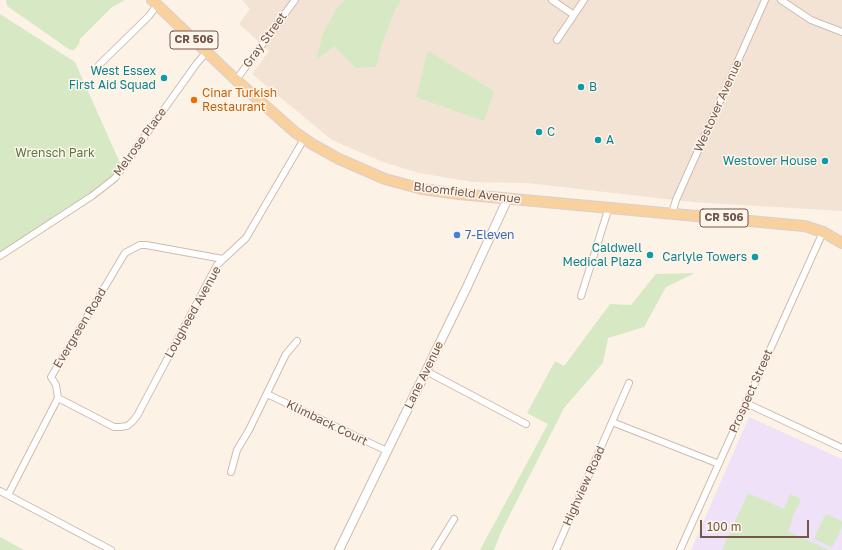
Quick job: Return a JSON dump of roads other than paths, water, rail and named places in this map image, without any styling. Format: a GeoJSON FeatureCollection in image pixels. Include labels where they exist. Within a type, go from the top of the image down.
{"type":"FeatureCollection","features":[{"type":"Feature","properties":{"kind":"main road","name":"Bloomfield Avenue"},"geometry":{"type":"LineString","coordinates":[[155,2],[206,53],[266,108],[304,139],[345,163],[391,181],[440,192],[805,226],[823,232],[842,243]]}},
{"type":"Feature","properties":{"kind":"street","name":"Gray Street"},"geometry":{"type":"LineString","coordinates":[[236,80],[295,0]]}},
{"type":"Feature","properties":{"kind":"street"},"geometry":{"type":"LineString","coordinates":[[552,0],[574,15]]}},
{"type":"Feature","properties":{"kind":"street"},"geometry":{"type":"LineString","coordinates":[[557,40],[584,0]]}},
{"type":"Feature","properties":{"kind":"street","name":"Westover Avenue"},"geometry":{"type":"LineString","coordinates":[[672,213],[676,200],[765,0]]}},
{"type":"Feature","properties":{"kind":"street"},"geometry":{"type":"LineString","coordinates":[[781,0],[811,20],[842,32]]}},
{"type":"Feature","properties":{"kind":"street"},"geometry":{"type":"LineString","coordinates":[[99,65],[149,16],[155,2]]}},
{"type":"Feature","properties":{"kind":"street","name":"Melrose Place"},"geometry":{"type":"LineString","coordinates":[[0,256],[92,196],[115,178],[197,63],[206,53]]}},
{"type":"Feature","properties":{"kind":"street","name":"Lougheed Avenue"},"geometry":{"type":"LineString","coordinates":[[58,398],[114,427],[127,426],[132,422],[137,416],[217,265],[246,238],[304,139]]}},
{"type":"Feature","properties":{"kind":"street","name":"Lane Avenue"},"geometry":{"type":"LineString","coordinates":[[339,550],[508,198]]}},
{"type":"Feature","properties":{"kind":"street"},"geometry":{"type":"LineString","coordinates":[[581,296],[609,207]]}},
{"type":"Feature","properties":{"kind":"street","name":"Prospect Street"},"geometry":{"type":"LineString","coordinates":[[680,550],[823,232]]}},
{"type":"Feature","properties":{"kind":"street","name":"Evergreen Road"},"geometry":{"type":"LineString","coordinates":[[58,398],[56,385],[51,377],[125,253],[140,245],[146,245],[223,260]]}},
{"type":"Feature","properties":{"kind":"street"},"geometry":{"type":"LineString","coordinates":[[231,472],[237,450],[267,394],[286,354],[297,341]]}},
{"type":"Feature","properties":{"kind":"street"},"geometry":{"type":"LineString","coordinates":[[426,371],[526,424]]}},
{"type":"Feature","properties":{"kind":"street","name":"Highview Road"},"geometry":{"type":"LineString","coordinates":[[556,550],[629,383]]}},
{"type":"Feature","properties":{"kind":"street","name":"Klimback Court"},"geometry":{"type":"LineString","coordinates":[[267,394],[387,451]]}},
{"type":"Feature","properties":{"kind":"street"},"geometry":{"type":"LineString","coordinates":[[8,495],[58,398]]}},
{"type":"Feature","properties":{"kind":"street"},"geometry":{"type":"LineString","coordinates":[[746,403],[842,448]]}},
{"type":"Feature","properties":{"kind":"street"},"geometry":{"type":"LineString","coordinates":[[612,422],[718,464]]}},
{"type":"Feature","properties":{"kind":"street"},"geometry":{"type":"LineString","coordinates":[[0,491],[111,550]]}},
{"type":"Feature","properties":{"kind":"street"},"geometry":{"type":"LineString","coordinates":[[435,550],[454,519]]}},
{"type":"Feature","properties":{"kind":"place","name":"West Essex First Aid Squad"},"geometry":{"type":"Point","coordinates":[164,78]}},
{"type":"Feature","properties":{"kind":"place","name":"B"},"geometry":{"type":"Point","coordinates":[581,87]}},
{"type":"Feature","properties":{"kind":"place","name":"Cinar Turkish Restaurant"},"geometry":{"type":"Point","coordinates":[194,100]}},
{"type":"Feature","properties":{"kind":"place","name":"C"},"geometry":{"type":"Point","coordinates":[539,132]}},
{"type":"Feature","properties":{"kind":"place","name":"A"},"geometry":{"type":"Point","coordinates":[598,140]}},
{"type":"Feature","properties":{"kind":"place","name":"Westover House"},"geometry":{"type":"Point","coordinates":[825,161]}},
{"type":"Feature","properties":{"kind":"place","name":"7-Eleven"},"geometry":{"type":"Point","coordinates":[457,235]}},
{"type":"Feature","properties":{"kind":"place","name":"Caldwell Medical Plaza"},"geometry":{"type":"Point","coordinates":[650,255]}},
{"type":"Feature","properties":{"kind":"place","name":"Carlyle Towers"},"geometry":{"type":"Point","coordinates":[755,257]}},
{"type":"Feature","properties":{"kind":"park label","name":"Wrensch Park"},"geometry":{"type":"Point","coordinates":[55,153]}}]}
